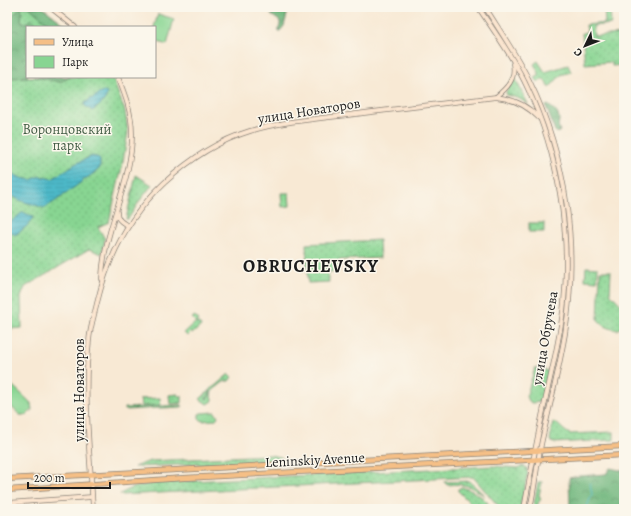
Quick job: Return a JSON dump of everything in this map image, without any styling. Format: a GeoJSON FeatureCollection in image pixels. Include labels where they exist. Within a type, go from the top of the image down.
{"type":"FeatureCollection","features":[{"type":"Feature","properties":{"kind":"main road","name":"Leninskiy Avenue"},"geometry":{"type":"LineString","coordinates":[[7,479],[624,446]]}},
{"type":"Feature","properties":{"kind":"main road","name":"Leninskiy Avenue"},"geometry":{"type":"LineString","coordinates":[[7,490],[91,484],[624,455]]}},
{"type":"Feature","properties":{"kind":"street"},"geometry":{"type":"LineString","coordinates":[[50,7],[74,26]]}},
{"type":"Feature","properties":{"kind":"street","name":"улица Обручева"},"geometry":{"type":"LineString","coordinates":[[478,7],[512,60],[529,91],[540,118],[558,185],[562,206],[566,268],[564,301],[560,334],[537,451]]}},
{"type":"Feature","properties":{"kind":"street","name":"улица Обручева"},"geometry":{"type":"LineString","coordinates":[[485,7],[529,80],[553,143],[564,183],[571,268],[569,301],[565,334],[537,451]]}},
{"type":"Feature","properties":{"kind":"street"},"geometry":{"type":"LineString","coordinates":[[496,97],[506,89],[511,82],[514,73],[512,60]]}},
{"type":"Feature","properties":{"kind":"street","name":"улица Новаторов"},"geometry":{"type":"LineString","coordinates":[[102,284],[102,272],[110,233],[131,155],[132,132],[129,108],[118,78]]}},
{"type":"Feature","properties":{"kind":"street"},"geometry":{"type":"LineString","coordinates":[[506,89],[504,93],[507,98]]}},
{"type":"Feature","properties":{"kind":"street","name":"улица Новаторов"},"geometry":{"type":"LineString","coordinates":[[93,509],[87,393],[88,347],[102,284],[109,264],[128,226],[148,198],[186,163],[215,145],[232,137],[259,129],[295,122],[496,97],[514,100],[526,106],[540,118]]}},
{"type":"Feature","properties":{"kind":"street"},"geometry":{"type":"LineString","coordinates":[[558,185],[561,188],[564,183]]}},
{"type":"Feature","properties":{"kind":"street"},"geometry":{"type":"LineString","coordinates":[[117,207],[118,218],[128,226]]}},
{"type":"Feature","properties":{"kind":"street"},"geometry":{"type":"LineString","coordinates":[[530,509],[537,451]]}},
{"type":"Feature","properties":{"kind":"street"},"geometry":{"type":"LineString","coordinates":[[524,509],[536,459]]}},
{"type":"Feature","properties":{"kind":"street"},"geometry":{"type":"LineString","coordinates":[[7,503],[92,497]]}},
{"type":"Feature","properties":{"kind":"green space","name":"Воронцовский парк"},"geometry":{"type":"Polygon","coordinates":[[[7,7],[42,7],[66,26],[26,26],[26,78],[112,78],[125,111],[128,132],[122,167],[109,222],[98,227],[105,239],[102,254],[89,249],[25,287],[21,297],[22,328],[7,329],[7,7]]]}},
{"type":"Feature","properties":{"kind":"green space"},"geometry":{"type":"Polygon","coordinates":[[[21,7],[21,21],[26,23],[32,19],[39,26],[26,26],[26,77],[7,78],[7,15],[9,19],[21,7]]]}},
{"type":"Feature","properties":{"kind":"green space"},"geometry":{"type":"Polygon","coordinates":[[[29,7],[42,7],[67,26],[51,26],[29,7]]]}},
{"type":"Feature","properties":{"kind":"green space"},"geometry":{"type":"Polygon","coordinates":[[[273,7],[277,7],[277,11],[280,14],[284,8],[281,7],[289,7],[284,26],[280,31],[278,31],[280,21],[271,15],[273,7]]]}},
{"type":"Feature","properties":{"kind":"green space"},"geometry":{"type":"Polygon","coordinates":[[[604,7],[610,7],[611,24],[593,26],[594,36],[624,34],[624,65],[612,66],[612,62],[585,64],[582,33],[587,32],[586,25],[605,23],[604,7]]]}},
{"type":"Feature","properties":{"kind":"green space"},"geometry":{"type":"Polygon","coordinates":[[[158,14],[174,19],[167,45],[156,41],[156,26],[154,26],[158,14]]]}},
{"type":"Feature","properties":{"kind":"green space"},"geometry":{"type":"Polygon","coordinates":[[[538,61],[545,72],[568,65],[571,72],[561,75],[549,88],[544,79],[538,82],[535,78],[539,76],[534,64],[538,61]]]}},
{"type":"Feature","properties":{"kind":"green space"},"geometry":{"type":"Polygon","coordinates":[[[514,76],[528,104],[518,98],[507,95],[506,92],[514,76]]]}},
{"type":"Feature","properties":{"kind":"green space"},"geometry":{"type":"Polygon","coordinates":[[[40,78],[68,78],[60,82],[40,78]]]}},
{"type":"Feature","properties":{"kind":"green space"},"geometry":{"type":"Polygon","coordinates":[[[548,105],[556,112],[559,118],[558,126],[560,131],[558,133],[555,131],[546,106],[548,105]]]}},
{"type":"Feature","properties":{"kind":"green space"},"geometry":{"type":"Polygon","coordinates":[[[136,175],[152,185],[128,219],[126,219],[136,175]]]}},
{"type":"Feature","properties":{"kind":"green space"},"geometry":{"type":"Polygon","coordinates":[[[281,193],[289,193],[290,206],[282,207],[281,193]]]}},
{"type":"Feature","properties":{"kind":"green space"},"geometry":{"type":"Polygon","coordinates":[[[529,223],[544,223],[544,232],[529,232],[529,223]]]}},
{"type":"Feature","properties":{"kind":"green space"},"geometry":{"type":"Polygon","coordinates":[[[379,240],[380,258],[339,260],[339,271],[328,272],[329,282],[308,283],[306,244],[379,240]]]}},
{"type":"Feature","properties":{"kind":"green space"},"geometry":{"type":"Polygon","coordinates":[[[586,267],[598,268],[597,281],[585,280],[586,267]]]}},
{"type":"Feature","properties":{"kind":"green space"},"geometry":{"type":"Polygon","coordinates":[[[600,271],[611,271],[610,293],[624,308],[623,325],[618,330],[607,327],[598,320],[600,271]]]}},
{"type":"Feature","properties":{"kind":"green space"},"geometry":{"type":"Polygon","coordinates":[[[195,316],[199,320],[196,324],[199,323],[201,326],[192,334],[191,332],[187,336],[184,333],[196,322],[192,318],[195,316]]]}},
{"type":"Feature","properties":{"kind":"green space"},"geometry":{"type":"Polygon","coordinates":[[[535,368],[549,371],[541,402],[531,403],[526,397],[535,368]]]}},
{"type":"Feature","properties":{"kind":"green space"},"geometry":{"type":"Polygon","coordinates":[[[229,374],[232,377],[229,381],[225,381],[212,391],[211,398],[213,401],[207,404],[200,399],[229,374]]]}},
{"type":"Feature","properties":{"kind":"green space"},"geometry":{"type":"Polygon","coordinates":[[[13,386],[31,403],[32,410],[27,415],[20,415],[7,403],[7,387],[13,386]]]}},
{"type":"Feature","properties":{"kind":"green space"},"geometry":{"type":"Polygon","coordinates":[[[178,394],[178,396],[182,396],[182,403],[170,404],[169,395],[178,394]]]}},
{"type":"Feature","properties":{"kind":"green space"},"geometry":{"type":"Polygon","coordinates":[[[160,398],[161,405],[141,406],[140,399],[160,398]]]}},
{"type":"Feature","properties":{"kind":"green space"},"geometry":{"type":"Polygon","coordinates":[[[183,406],[125,410],[125,408],[183,406]]]}},
{"type":"Feature","properties":{"kind":"green space"},"geometry":{"type":"Polygon","coordinates":[[[215,412],[218,417],[215,420],[202,421],[199,418],[199,414],[201,413],[215,412]]]}},
{"type":"Feature","properties":{"kind":"green space"},"geometry":{"type":"Polygon","coordinates":[[[553,422],[558,424],[570,434],[614,432],[614,440],[553,443],[550,440],[553,422]]]}},
{"type":"Feature","properties":{"kind":"green space"},"geometry":{"type":"Polygon","coordinates":[[[269,455],[281,457],[283,460],[201,466],[199,464],[134,467],[150,461],[269,455]]]}},
{"type":"Feature","properties":{"kind":"green space"},"geometry":{"type":"Polygon","coordinates":[[[493,466],[518,468],[523,466],[527,468],[528,472],[520,509],[501,509],[473,477],[120,494],[132,488],[152,483],[493,466]]]}},
{"type":"Feature","properties":{"kind":"green space"},"geometry":{"type":"Polygon","coordinates":[[[610,468],[624,471],[624,509],[570,509],[569,478],[606,474],[610,468]]]}},
{"type":"Feature","properties":{"kind":"green space"},"geometry":{"type":"Polygon","coordinates":[[[469,481],[485,496],[468,486],[459,484],[447,485],[444,482],[469,481]]]}},
{"type":"Feature","properties":{"kind":"green space"},"geometry":{"type":"Polygon","coordinates":[[[538,482],[542,482],[539,495],[541,499],[538,503],[537,509],[533,509],[538,482]]]}},
{"type":"Feature","properties":{"kind":"green space"},"geometry":{"type":"Polygon","coordinates":[[[462,487],[476,493],[485,500],[488,503],[487,509],[476,509],[458,491],[458,489],[462,487]]]}},
{"type":"Feature","properties":{"kind":"water"},"geometry":{"type":"Polygon","coordinates":[[[104,91],[107,93],[106,98],[92,111],[84,105],[86,102],[104,91]]]}},
{"type":"Feature","properties":{"kind":"water"},"geometry":{"type":"Polygon","coordinates":[[[92,156],[97,157],[100,160],[100,168],[44,208],[19,200],[7,191],[7,173],[12,173],[21,178],[31,180],[40,176],[52,179],[75,164],[92,156]]]}},
{"type":"Feature","properties":{"kind":"water"},"geometry":{"type":"Polygon","coordinates":[[[23,212],[33,217],[32,220],[15,235],[8,229],[8,224],[23,212]]]}},
{"type":"Feature","properties":{"kind":"waterway"},"geometry":{"type":"LineString","coordinates":[[586,509],[592,494],[590,483]]}},
{"type":"Feature","properties":{"kind":"district","name":"OBRUCHEVSKY"},"geometry":{"type":"Point","coordinates":[311,266]}}]}
